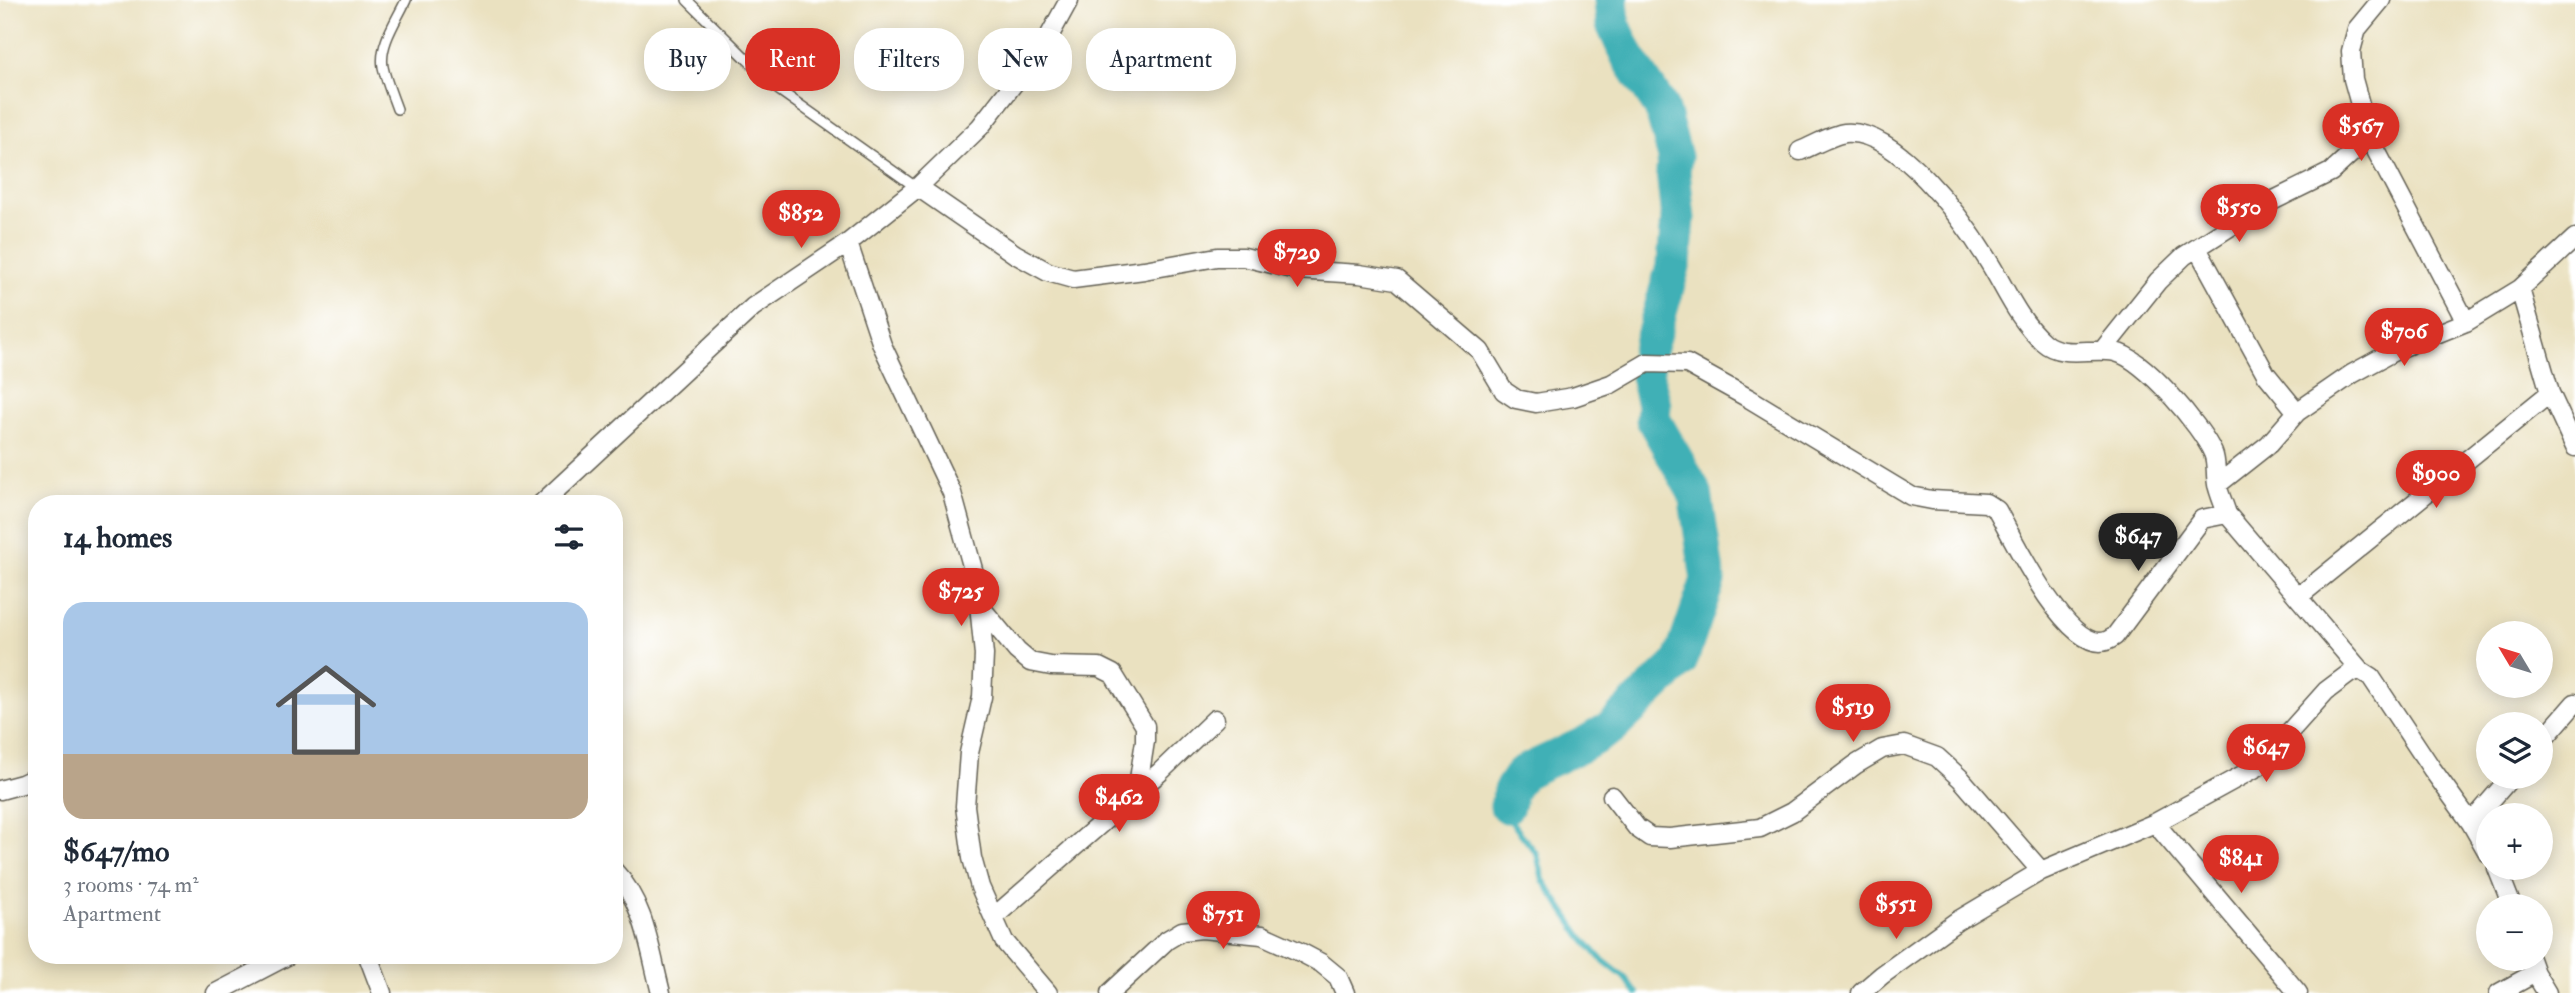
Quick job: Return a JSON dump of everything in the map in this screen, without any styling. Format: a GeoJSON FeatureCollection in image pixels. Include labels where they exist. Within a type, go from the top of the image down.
{"type":"FeatureCollection","features":[{"type":"Feature","properties":{"kind":"street"},"geometry":{"type":"LineString","coordinates":[[551,495],[753,307],[848,243],[918,187],[980,127],[1046,42],[1069,0]]}},
{"type":"Feature","properties":{"kind":"street"},"geometry":{"type":"LineString","coordinates":[[2381,0],[2357,29],[2351,51],[2353,79],[2369,137],[2466,321]]}},
{"type":"Feature","properties":{"kind":"street"},"geometry":{"type":"LineString","coordinates":[[1800,151],[1845,133],[1872,138],[1906,159],[1934,187],[1986,257],[2018,314],[2044,343],[2058,351],[2124,354],[2149,373],[2177,401],[2214,454],[2217,485],[2227,514],[2360,670],[2371,677],[2476,832]]}},
{"type":"Feature","properties":{"kind":"street"},"geometry":{"type":"LineString","coordinates":[[2102,351],[2158,281],[2184,256],[2266,204],[2331,172],[2369,137]]}},
{"type":"Feature","properties":{"kind":"street"},"geometry":{"type":"LineString","coordinates":[[918,187],[1015,254],[1048,272],[1073,279],[1217,257],[1244,257],[1297,270],[1359,274],[1396,280],[1480,351],[1504,391],[1516,399],[1536,403],[1573,397],[1611,384],[1647,363],[1687,364],[1910,496],[1992,506],[1997,510],[2043,592],[2067,622],[2091,640],[2100,642],[2115,636],[2202,519],[2227,514]]}},
{"type":"Feature","properties":{"kind":"street"},"geometry":{"type":"LineString","coordinates":[[2217,485],[2269,444],[2297,412],[2352,374],[2396,350],[2466,321],[2520,289],[2575,238]]}},
{"type":"Feature","properties":{"kind":"street"},"geometry":{"type":"LineString","coordinates":[[848,243],[882,345],[952,493],[977,584],[984,655],[982,697],[969,753],[965,806],[972,858],[980,887],[1004,941],[1048,993]]}},
{"type":"Feature","properties":{"kind":"street"},"geometry":{"type":"LineString","coordinates":[[2197,248],[2266,374],[2297,412]]}},
{"type":"Feature","properties":{"kind":"street"},"geometry":{"type":"LineString","coordinates":[[2520,289],[2550,393],[2575,447]]}},
{"type":"Feature","properties":{"kind":"street"},"geometry":{"type":"LineString","coordinates":[[2298,597],[2550,393]]}},
{"type":"Feature","properties":{"kind":"street"},"geometry":{"type":"LineString","coordinates":[[978,604],[1017,651],[1030,662],[1051,666],[1099,667],[1113,674],[1144,726],[1145,741],[1137,792]]}},
{"type":"Feature","properties":{"kind":"street"},"geometry":{"type":"LineString","coordinates":[[1861,993],[1957,921],[2041,871],[2155,822],[2259,766],[2326,691],[2350,673],[2360,670]]}},
{"type":"Feature","properties":{"kind":"street"},"geometry":{"type":"LineString","coordinates":[[2553,729],[2575,704]]}},
{"type":"Feature","properties":{"kind":"street"},"geometry":{"type":"LineString","coordinates":[[993,917],[1137,792],[1215,719]]}},
{"type":"Feature","properties":{"kind":"street"},"geometry":{"type":"LineString","coordinates":[[1612,796],[1637,828],[1650,837],[1670,838],[1760,828],[1791,812],[1855,765],[1882,749],[1904,745],[1937,757],[2041,871]]}},
{"type":"Feature","properties":{"kind":"street"},"geometry":{"type":"LineString","coordinates":[[0,790],[28,781]]}},
{"type":"Feature","properties":{"kind":"street"},"geometry":{"type":"LineString","coordinates":[[2471,823],[2501,789]]}},
{"type":"Feature","properties":{"kind":"street"},"geometry":{"type":"LineString","coordinates":[[2155,822],[2298,993]]}},
{"type":"Feature","properties":{"kind":"street"},"geometry":{"type":"LineString","coordinates":[[623,880],[637,901],[661,993]]}},
{"type":"Feature","properties":{"kind":"street"},"geometry":{"type":"LineString","coordinates":[[1110,993],[1167,940],[1182,931],[1202,929],[1262,935],[1321,963],[1338,977],[1345,993]]}},
{"type":"Feature","properties":{"kind":"street"},"geometry":{"type":"LineString","coordinates":[[216,993],[272,964]]}},
{"type":"Feature","properties":{"kind":"street"},"geometry":{"type":"LineString","coordinates":[[371,964],[382,993]]}},
{"type":"Feature","properties":{"kind":"street"},"geometry":{"type":"LineString","coordinates":[[2499,993],[2526,971]]}},
{"type":"Feature","properties":{"kind":"street"},"geometry":{"type":"LineString","coordinates":[[2535,971],[2547,993]]}},
{"type":"Feature","properties":{"kind":"lane"},"geometry":{"type":"LineString","coordinates":[[397,109],[383,66],[383,54],[406,0]]}},
{"type":"Feature","properties":{"kind":"lane"},"geometry":{"type":"LineString","coordinates":[[687,0],[776,88],[918,187]]}},
{"type":"Feature","properties":{"kind":"waterway"},"geometry":{"type":"LineString","coordinates":[[1507,806],[1510,791],[1522,773],[1586,743],[1611,728],[1680,662],[1708,580],[1695,493],[1653,419],[1654,405],[1647,376],[1648,354],[1674,263],[1678,219],[1673,171],[1675,157],[1661,107],[1628,57],[1613,24],[1611,0]]}},
{"type":"Feature","properties":{"kind":"waterway"},"geometry":{"type":"LineString","coordinates":[[1507,806],[1510,820],[1537,854],[1543,880],[1581,936],[1637,993]]}}]}
